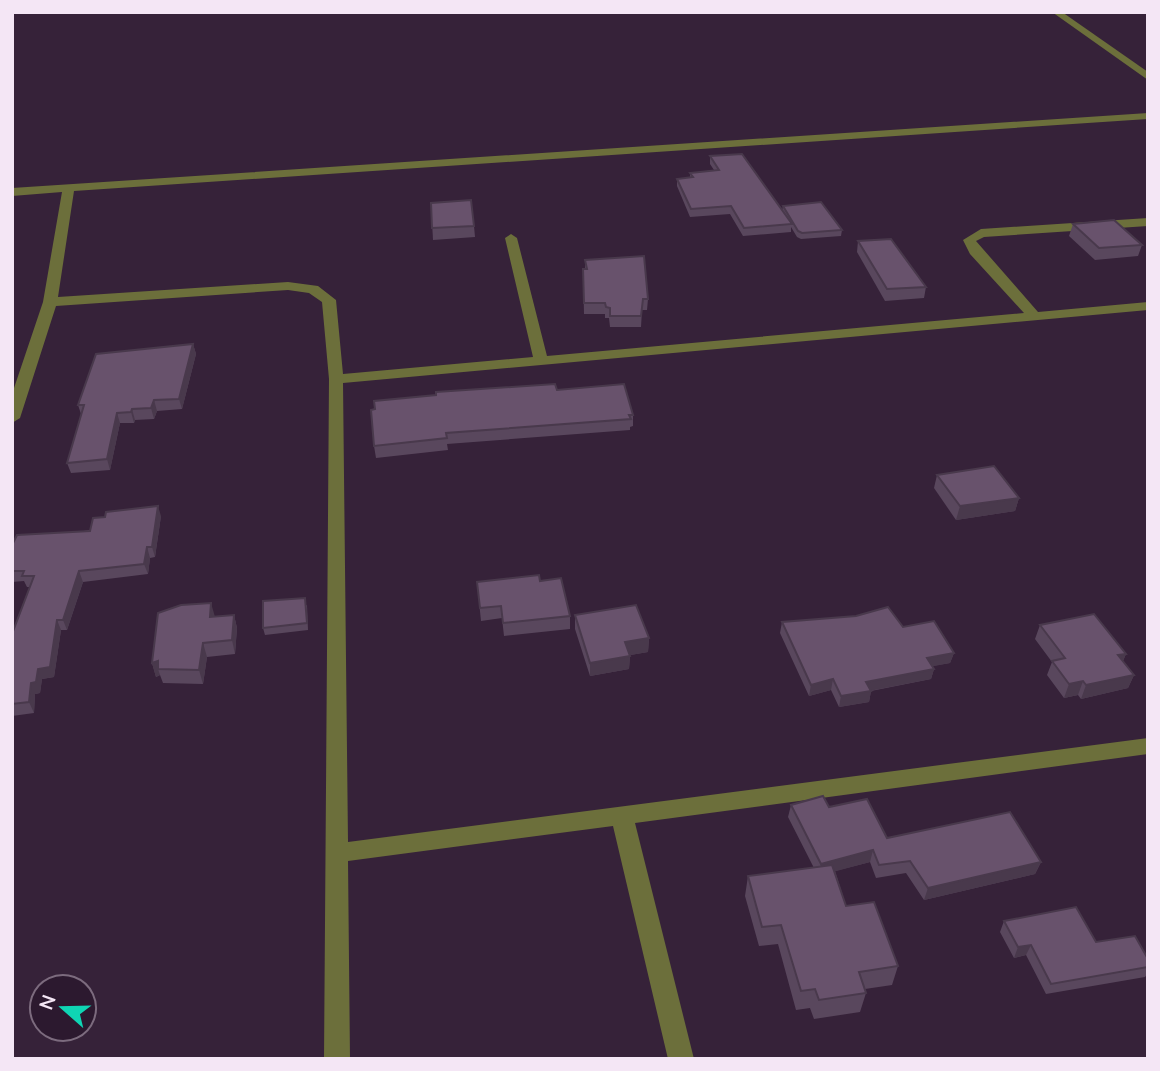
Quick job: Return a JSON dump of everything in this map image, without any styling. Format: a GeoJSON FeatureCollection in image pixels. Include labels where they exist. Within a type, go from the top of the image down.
{"type":"FeatureCollection","features":[{"type":"Feature","properties":{"kind":"street"},"geometry":{"type":"LineString","coordinates":[[1056,12],[1148,77]]}},
{"type":"Feature","properties":{"kind":"street"},"geometry":{"type":"LineString","coordinates":[[12,192],[1148,116]]}},
{"type":"Feature","properties":{"kind":"street"},"geometry":{"type":"LineString","coordinates":[[12,418],[15,400],[50,302],[69,188]]}},
{"type":"Feature","properties":{"kind":"street"},"geometry":{"type":"LineString","coordinates":[[1034,316],[975,251],[969,240],[981,233],[1148,222]]}},
{"type":"Feature","properties":{"kind":"street"},"geometry":{"type":"LineString","coordinates":[[511,237],[541,361]]}},
{"type":"Feature","properties":{"kind":"street"},"geometry":{"type":"LineString","coordinates":[[50,302],[288,286],[313,289],[329,300],[335,379],[337,1059]]}},
{"type":"Feature","properties":{"kind":"street"},"geometry":{"type":"LineString","coordinates":[[335,379],[1148,306]]}},
{"type":"Feature","properties":{"kind":"street"},"geometry":{"type":"LineString","coordinates":[[336,853],[1148,746]]}},
{"type":"Feature","properties":{"kind":"street"},"geometry":{"type":"LineString","coordinates":[[622,816],[681,1059]]}},
{"type":"Feature","properties":{"kind":"building"},"geometry":{"type":"Polygon","coordinates":[[[742,154],[792,224],[744,228],[731,206],[691,209],[677,179],[693,177],[690,173],[719,170],[710,156],[742,154]]]}},
{"type":"Feature","properties":{"kind":"building"},"geometry":{"type":"Polygon","coordinates":[[[471,200],[474,226],[432,228],[431,203],[471,200]]]}},
{"type":"Feature","properties":{"kind":"building"},"geometry":{"type":"Polygon","coordinates":[[[821,202],[842,230],[802,233],[798,231],[783,206],[821,202]]]}},
{"type":"Feature","properties":{"kind":"building"},"geometry":{"type":"Polygon","coordinates":[[[1114,220],[1142,245],[1099,248],[1073,224],[1114,220]]]}},
{"type":"Feature","properties":{"kind":"building"},"geometry":{"type":"Polygon","coordinates":[[[891,239],[926,287],[887,289],[858,241],[891,239]]]}},
{"type":"Feature","properties":{"kind":"building"},"geometry":{"type":"Polygon","coordinates":[[[644,256],[648,299],[643,299],[641,316],[610,316],[610,308],[606,307],[605,303],[584,303],[583,269],[587,269],[585,260],[644,256]]]}},
{"type":"Feature","properties":{"kind":"building"},"geometry":{"type":"Polygon","coordinates":[[[193,344],[179,399],[154,400],[151,408],[117,413],[107,459],[67,463],[84,405],[78,405],[96,354],[193,344]]]}},
{"type":"Feature","properties":{"kind":"building"},"geometry":{"type":"Polygon","coordinates":[[[555,384],[557,390],[624,384],[633,415],[629,415],[631,419],[446,433],[447,438],[374,446],[371,410],[375,409],[374,401],[436,395],[436,392],[555,384]]]}},
{"type":"Feature","properties":{"kind":"building"},"geometry":{"type":"Polygon","coordinates":[[[994,466],[1019,498],[960,506],[937,475],[994,466]]]}},
{"type":"Feature","properties":{"kind":"building"},"geometry":{"type":"Polygon","coordinates":[[[158,506],[152,547],[147,547],[144,564],[79,571],[63,620],[57,620],[50,667],[38,669],[36,682],[31,683],[29,702],[12,704],[12,634],[34,576],[22,576],[24,571],[12,571],[12,545],[17,535],[90,531],[93,518],[105,517],[106,512],[158,506]]]}},
{"type":"Feature","properties":{"kind":"building"},"geometry":{"type":"Polygon","coordinates":[[[539,575],[540,581],[561,578],[570,616],[503,623],[501,606],[480,608],[477,582],[539,575]]]}},
{"type":"Feature","properties":{"kind":"building"},"geometry":{"type":"Polygon","coordinates":[[[305,598],[307,623],[263,628],[263,601],[305,598]]]}},
{"type":"Feature","properties":{"kind":"building"},"geometry":{"type":"Polygon","coordinates":[[[211,603],[210,617],[234,615],[232,640],[203,643],[199,670],[158,669],[158,661],[152,663],[158,613],[181,605],[211,603]]]}},
{"type":"Feature","properties":{"kind":"building"},"geometry":{"type":"Polygon","coordinates":[[[636,605],[649,638],[625,642],[630,656],[590,663],[575,615],[636,605]]]}},
{"type":"Feature","properties":{"kind":"building"},"geometry":{"type":"Polygon","coordinates":[[[888,607],[903,627],[934,621],[954,653],[927,658],[934,669],[866,682],[871,691],[841,696],[833,679],[811,685],[782,622],[856,616],[888,607]]]}},
{"type":"Feature","properties":{"kind":"building"},"geometry":{"type":"Polygon","coordinates":[[[1094,614],[1126,654],[1118,655],[1134,675],[1086,685],[1083,681],[1069,684],[1052,661],[1065,658],[1040,625],[1094,614]]]}},
{"type":"Feature","properties":{"kind":"building"},"geometry":{"type":"Polygon","coordinates":[[[823,796],[829,807],[867,799],[887,838],[1010,812],[1041,862],[928,888],[910,861],[879,865],[873,850],[821,864],[791,805],[823,796]]]}},
{"type":"Feature","properties":{"kind":"building"},"geometry":{"type":"Polygon","coordinates":[[[832,865],[846,906],[874,902],[898,966],[859,972],[866,993],[819,1000],[815,989],[801,991],[781,925],[762,927],[748,876],[832,865]]]}},
{"type":"Feature","properties":{"kind":"building"},"geometry":{"type":"Polygon","coordinates":[[[1076,907],[1096,942],[1135,936],[1148,959],[1148,967],[1051,984],[1031,945],[1018,947],[1004,921],[1076,907]]]}}]}
